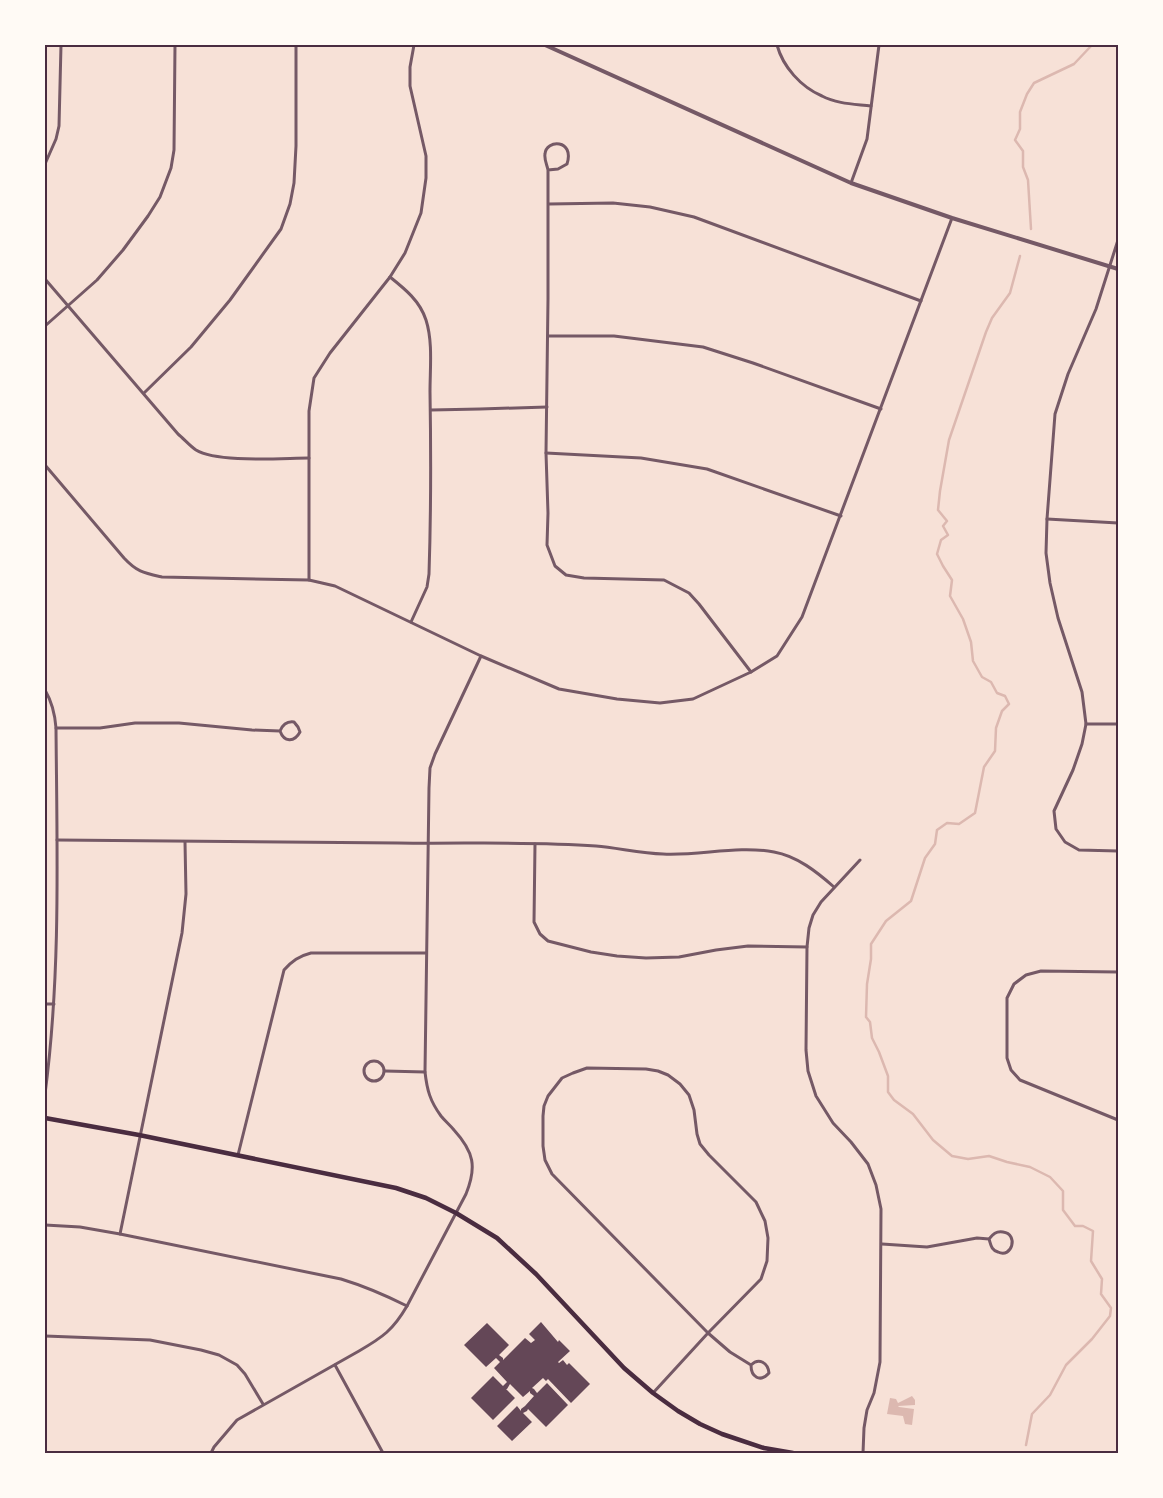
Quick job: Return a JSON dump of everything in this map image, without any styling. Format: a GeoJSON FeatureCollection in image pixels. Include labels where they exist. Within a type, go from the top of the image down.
{"type":"FeatureCollection","features":[{"type":"Feature","properties":{"kind":"main road"},"geometry":{"type":"LineString","coordinates":[[45,1118],[139,1135],[396,1188],[426,1198],[498,1238],[536,1274],[624,1368],[678,1411],[722,1434],[764,1448],[793,1453]]}},
{"type":"Feature","properties":{"kind":"street"},"geometry":{"type":"LineString","coordinates":[[45,164],[56,139],[59,126],[61,45]]}},
{"type":"Feature","properties":{"kind":"street"},"geometry":{"type":"LineString","coordinates":[[45,326],[98,280],[148,216],[167,182],[174,150],[175,45]]}},
{"type":"Feature","properties":{"kind":"street"},"geometry":{"type":"LineString","coordinates":[[144,393],[191,347],[236,292],[281,229],[290,204],[294,183],[296,45]]}},
{"type":"Feature","properties":{"kind":"street"},"geometry":{"type":"LineString","coordinates":[[309,580],[309,410],[314,378],[330,353],[390,277],[405,253],[421,213],[426,178],[426,156],[410,86],[410,67],[414,45]]}},
{"type":"Feature","properties":{"kind":"street"},"geometry":{"type":"LineString","coordinates":[[545,45],[851,184],[952,218],[1118,269]]}},
{"type":"Feature","properties":{"kind":"street"},"geometry":{"type":"LineString","coordinates":[[778,45],[780,54],[797,78],[822,96],[839,102],[871,106]]}},
{"type":"Feature","properties":{"kind":"street"},"geometry":{"type":"LineString","coordinates":[[851,184],[867,138],[879,45]]}},
{"type":"Feature","properties":{"kind":"street"},"geometry":{"type":"LineString","coordinates":[[548,170],[558,169],[567,164],[569,151],[564,146],[553,144],[547,147],[544,153],[548,170],[549,204],[546,406],[547,545],[555,566],[566,575],[584,578],[664,580],[689,593],[751,672]]}},
{"type":"Feature","properties":{"kind":"street"},"geometry":{"type":"LineString","coordinates":[[549,204],[613,203],[650,207],[694,217],[921,301]]}},
{"type":"Feature","properties":{"kind":"street"},"geometry":{"type":"LineString","coordinates":[[45,465],[124,558],[140,571],[162,577],[309,580],[335,586],[481,656],[559,689],[617,700],[660,702],[693,699],[751,672],[777,656],[802,617],[952,218]]}},
{"type":"Feature","properties":{"kind":"street"},"geometry":{"type":"LineString","coordinates":[[1118,240],[1096,310],[1068,374],[1055,414],[1046,553],[1050,583],[1058,618],[1082,692],[1086,724],[1082,744],[1073,770],[1054,811],[1056,829],[1065,842],[1078,850],[1118,851]]}},
{"type":"Feature","properties":{"kind":"street"},"geometry":{"type":"LineString","coordinates":[[390,277],[410,294],[419,305],[426,318],[429,333],[431,410],[429,574],[427,588],[412,622]]}},
{"type":"Feature","properties":{"kind":"street"},"geometry":{"type":"LineString","coordinates":[[45,279],[178,434],[197,450],[227,458],[309,458]]}},
{"type":"Feature","properties":{"kind":"street"},"geometry":{"type":"LineString","coordinates":[[548,336],[614,336],[703,347],[881,409]]}},
{"type":"Feature","properties":{"kind":"street"},"geometry":{"type":"LineString","coordinates":[[431,410],[480,410],[546,406]]}},
{"type":"Feature","properties":{"kind":"street"},"geometry":{"type":"LineString","coordinates":[[546,453],[641,458],[707,469],[841,516]]}},
{"type":"Feature","properties":{"kind":"street"},"geometry":{"type":"LineString","coordinates":[[1047,519],[1118,523]]}},
{"type":"Feature","properties":{"kind":"street"},"geometry":{"type":"LineString","coordinates":[[211,1453],[214,1446],[237,1420],[384,1336],[398,1322],[471,1182],[472,1163],[470,1151],[442,1117],[431,1099],[427,1088],[425,1072],[428,802],[430,768],[435,754],[481,656]]}},
{"type":"Feature","properties":{"kind":"street"},"geometry":{"type":"LineString","coordinates":[[45,690],[55,715],[57,840],[54,1004],[45,1094]]}},
{"type":"Feature","properties":{"kind":"street"},"geometry":{"type":"LineString","coordinates":[[294,722],[300,732],[292,740],[286,740],[280,731],[285,724],[294,722]]}},
{"type":"Feature","properties":{"kind":"street"},"geometry":{"type":"LineString","coordinates":[[56,728],[100,728],[135,723],[179,723],[280,731]]}},
{"type":"Feature","properties":{"kind":"street"},"geometry":{"type":"LineString","coordinates":[[1086,724],[1118,724]]}},
{"type":"Feature","properties":{"kind":"street"},"geometry":{"type":"LineString","coordinates":[[57,840],[535,844],[596,846],[662,854],[694,855],[751,849],[776,852],[800,861],[834,887]]}},
{"type":"Feature","properties":{"kind":"street"},"geometry":{"type":"LineString","coordinates":[[120,1234],[182,933],[186,894],[185,842]]}},
{"type":"Feature","properties":{"kind":"street"},"geometry":{"type":"LineString","coordinates":[[535,844],[534,922],[540,934],[548,941],[591,952],[646,958],[680,956],[748,946],[807,947]]}},
{"type":"Feature","properties":{"kind":"street"},"geometry":{"type":"LineString","coordinates":[[860,860],[821,902],[813,915],[809,928],[807,947],[806,1050],[808,1071],[816,1096],[833,1123],[868,1164],[876,1185],[881,1209],[880,1362],[874,1392],[867,1410],[863,1453]]}},
{"type":"Feature","properties":{"kind":"street"},"geometry":{"type":"LineString","coordinates":[[238,1155],[280,982],[284,970],[291,962],[300,956],[311,953],[426,954]]}},
{"type":"Feature","properties":{"kind":"street"},"geometry":{"type":"LineString","coordinates":[[1118,972],[1041,971],[1026,975],[1014,984],[1007,998],[1007,1058],[1011,1070],[1020,1080],[1118,1120]]}},
{"type":"Feature","properties":{"kind":"street"},"geometry":{"type":"LineString","coordinates":[[45,1004],[54,1004]]}},
{"type":"Feature","properties":{"kind":"street"},"geometry":{"type":"LineString","coordinates":[[377,1061],[383,1064],[385,1072],[381,1078],[373,1080],[366,1078],[364,1068],[367,1062],[377,1061]]}},
{"type":"Feature","properties":{"kind":"street"},"geometry":{"type":"LineString","coordinates":[[653,1393],[708,1333],[761,1279],[767,1262],[768,1238],[765,1221],[756,1202],[700,1144],[694,1110],[688,1095],[680,1084],[668,1075],[658,1071],[587,1068],[562,1078],[548,1096],[543,1116],[544,1153],[545,1160],[552,1174],[708,1333],[730,1352],[751,1365]]}},
{"type":"Feature","properties":{"kind":"street"},"geometry":{"type":"LineString","coordinates":[[385,1072],[425,1072]]}},
{"type":"Feature","properties":{"kind":"street"},"geometry":{"type":"LineString","coordinates":[[45,1225],[80,1227],[120,1234],[341,1279],[385,1294],[407,1306]]}},
{"type":"Feature","properties":{"kind":"street"},"geometry":{"type":"LineString","coordinates":[[1007,1232],[1012,1237],[1012,1244],[1009,1251],[1003,1254],[991,1247],[990,1239],[993,1234],[1007,1232]]}},
{"type":"Feature","properties":{"kind":"street"},"geometry":{"type":"LineString","coordinates":[[882,1244],[927,1246],[977,1238],[990,1239]]}},
{"type":"Feature","properties":{"kind":"street"},"geometry":{"type":"LineString","coordinates":[[45,1336],[150,1340],[219,1355],[237,1365],[245,1374],[263,1404]]}},
{"type":"Feature","properties":{"kind":"street"},"geometry":{"type":"LineString","coordinates":[[760,1361],[768,1368],[769,1373],[762,1378],[757,1378],[752,1375],[751,1365],[754,1362],[760,1361]]}},
{"type":"Feature","properties":{"kind":"street"},"geometry":{"type":"LineString","coordinates":[[335,1365],[382,1453]]}},
{"type":"Feature","properties":{"kind":"shaded area"},"geometry":{"type":"Polygon","coordinates":[[[912,1396],[915,1400],[915,1405],[898,1406],[914,1409],[912,1425],[905,1424],[903,1416],[887,1414],[890,1398],[896,1399],[898,1403],[912,1396]]]}},
{"type":"Feature","properties":{"kind":"building"},"geometry":{"type":"Polygon","coordinates":[[[541,1322],[558,1342],[559,1340],[570,1351],[558,1362],[563,1360],[567,1365],[569,1363],[590,1384],[571,1403],[548,1379],[546,1381],[543,1378],[532,1388],[537,1393],[547,1383],[568,1405],[546,1427],[528,1409],[523,1413],[532,1422],[512,1441],[497,1426],[517,1406],[521,1411],[534,1396],[530,1391],[523,1397],[510,1384],[506,1389],[515,1398],[493,1420],[471,1398],[493,1376],[503,1386],[507,1382],[494,1368],[500,1362],[496,1358],[486,1367],[464,1345],[487,1323],[509,1345],[499,1355],[503,1360],[525,1338],[531,1343],[535,1340],[529,1334],[541,1322]]]}},
{"type":"Feature","properties":{"kind":"waterway"},"geometry":{"type":"LineString","coordinates":[[1031,229],[1028,180],[1023,167],[1023,151],[1015,140],[1020,129],[1020,112],[1027,94],[1034,83],[1074,64],[1092,45]]}},
{"type":"Feature","properties":{"kind":"waterway"},"geometry":{"type":"LineString","coordinates":[[1020,256],[1010,293],[992,318],[986,332],[949,440],[938,510],[947,521],[943,526],[948,535],[941,540],[937,554],[952,580],[950,596],[963,619],[971,642],[973,661],[982,677],[991,682],[997,693],[1005,696],[1009,704],[1002,711],[996,728],[995,751],[984,767],[975,813],[959,824],[947,823],[937,830],[935,844],[925,858],[911,901],[886,921],[871,944],[866,1017],[870,1022],[872,1038],[888,1076],[888,1092],[894,1100],[913,1114],[933,1140],[952,1156],[968,1159],[989,1156],[1030,1167],[1050,1177],[1063,1191],[1063,1210],[1075,1226],[1083,1226],[1093,1231],[1091,1261],[1102,1279],[1101,1294],[1111,1308],[1110,1316],[1092,1339],[1066,1365],[1050,1395],[1032,1414],[1026,1445]]}}]}
